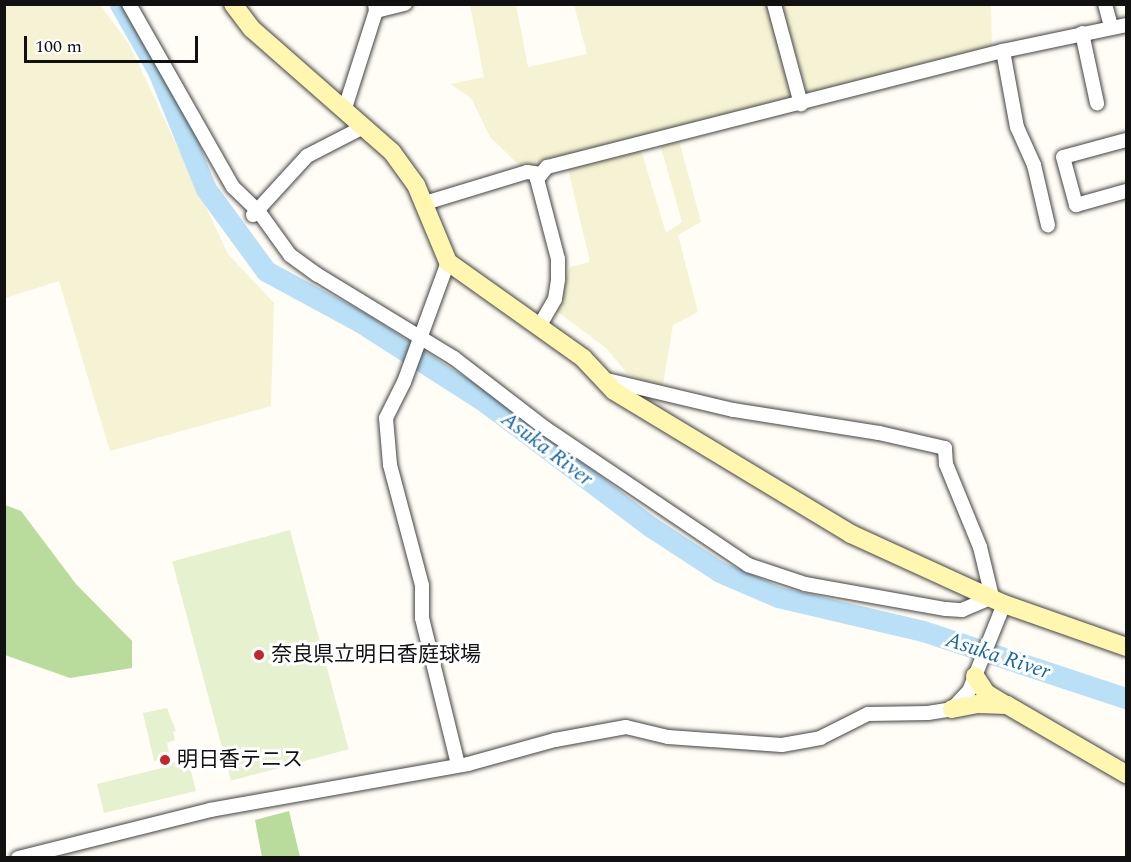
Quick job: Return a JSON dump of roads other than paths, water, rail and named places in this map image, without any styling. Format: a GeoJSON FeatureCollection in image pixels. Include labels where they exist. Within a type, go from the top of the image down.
{"type":"FeatureCollection","features":[{"type":"Feature","properties":{"kind":"main road"},"geometry":{"type":"LineString","coordinates":[[234,4],[252,29],[345,108],[392,152],[425,203],[448,262],[540,325],[583,358],[603,379],[660,421],[851,534],[999,605],[1126,647]]}},
{"type":"Feature","properties":{"kind":"main road"},"geometry":{"type":"LineString","coordinates":[[977,670],[986,693],[1126,774]]}},
{"type":"Feature","properties":{"kind":"main road"},"geometry":{"type":"LineString","coordinates":[[952,709],[977,704],[1007,705]]}},
{"type":"Feature","properties":{"kind":"street"},"geometry":{"type":"LineString","coordinates":[[129,4],[233,187],[290,255],[418,341],[454,358],[545,428],[748,565],[805,584],[946,609],[962,610],[999,605]]}},
{"type":"Feature","properties":{"kind":"street"},"geometry":{"type":"LineString","coordinates":[[345,108],[376,8],[405,4]]}},
{"type":"Feature","properties":{"kind":"street"},"geometry":{"type":"LineString","coordinates":[[774,4],[801,104]]}},
{"type":"Feature","properties":{"kind":"street"},"geometry":{"type":"LineString","coordinates":[[1105,4],[1111,27]]}},
{"type":"Feature","properties":{"kind":"street"},"geometry":{"type":"LineString","coordinates":[[540,325],[555,299],[558,279],[558,259],[537,178],[547,167],[1003,51],[1126,25]]}},
{"type":"Feature","properties":{"kind":"street"},"geometry":{"type":"LineString","coordinates":[[1082,33],[1096,103]]}},
{"type":"Feature","properties":{"kind":"street"},"geometry":{"type":"LineString","coordinates":[[1003,51],[1017,127],[1034,165],[1048,225]]}},
{"type":"Feature","properties":{"kind":"street"},"geometry":{"type":"LineString","coordinates":[[256,214],[288,173],[307,156],[365,126]]}},
{"type":"Feature","properties":{"kind":"street"},"geometry":{"type":"LineString","coordinates":[[1126,140],[1064,157],[1076,205],[1126,191]]}},
{"type":"Feature","properties":{"kind":"street"},"geometry":{"type":"LineString","coordinates":[[425,203],[527,172],[541,174]]}},
{"type":"Feature","properties":{"kind":"street"},"geometry":{"type":"LineString","coordinates":[[448,262],[404,382],[394,396],[386,418],[390,465],[422,585],[422,618],[458,765]]}},
{"type":"Feature","properties":{"kind":"street"},"geometry":{"type":"LineString","coordinates":[[18,858],[210,810],[458,765],[574,736],[626,727],[668,737],[782,745],[820,738],[868,714],[928,713],[952,709],[963,699],[977,670],[999,605],[980,547],[946,464],[945,448],[722,407],[603,379]]}},
{"type":"Feature","properties":{"kind":"waterway","name":"Asuka River"},"geometry":{"type":"LineString","coordinates":[[120,4],[158,71],[206,189],[266,271],[360,322],[485,402],[651,527],[720,572],[778,597],[923,631],[1126,698]]}},
{"type":"Feature","properties":{"kind":"place","name":"奈良県立明日香庭球場"},"geometry":{"type":"Point","coordinates":[259,655]}},
{"type":"Feature","properties":{"kind":"place","name":"明日香テニス"},"geometry":{"type":"Point","coordinates":[165,760]}}]}
